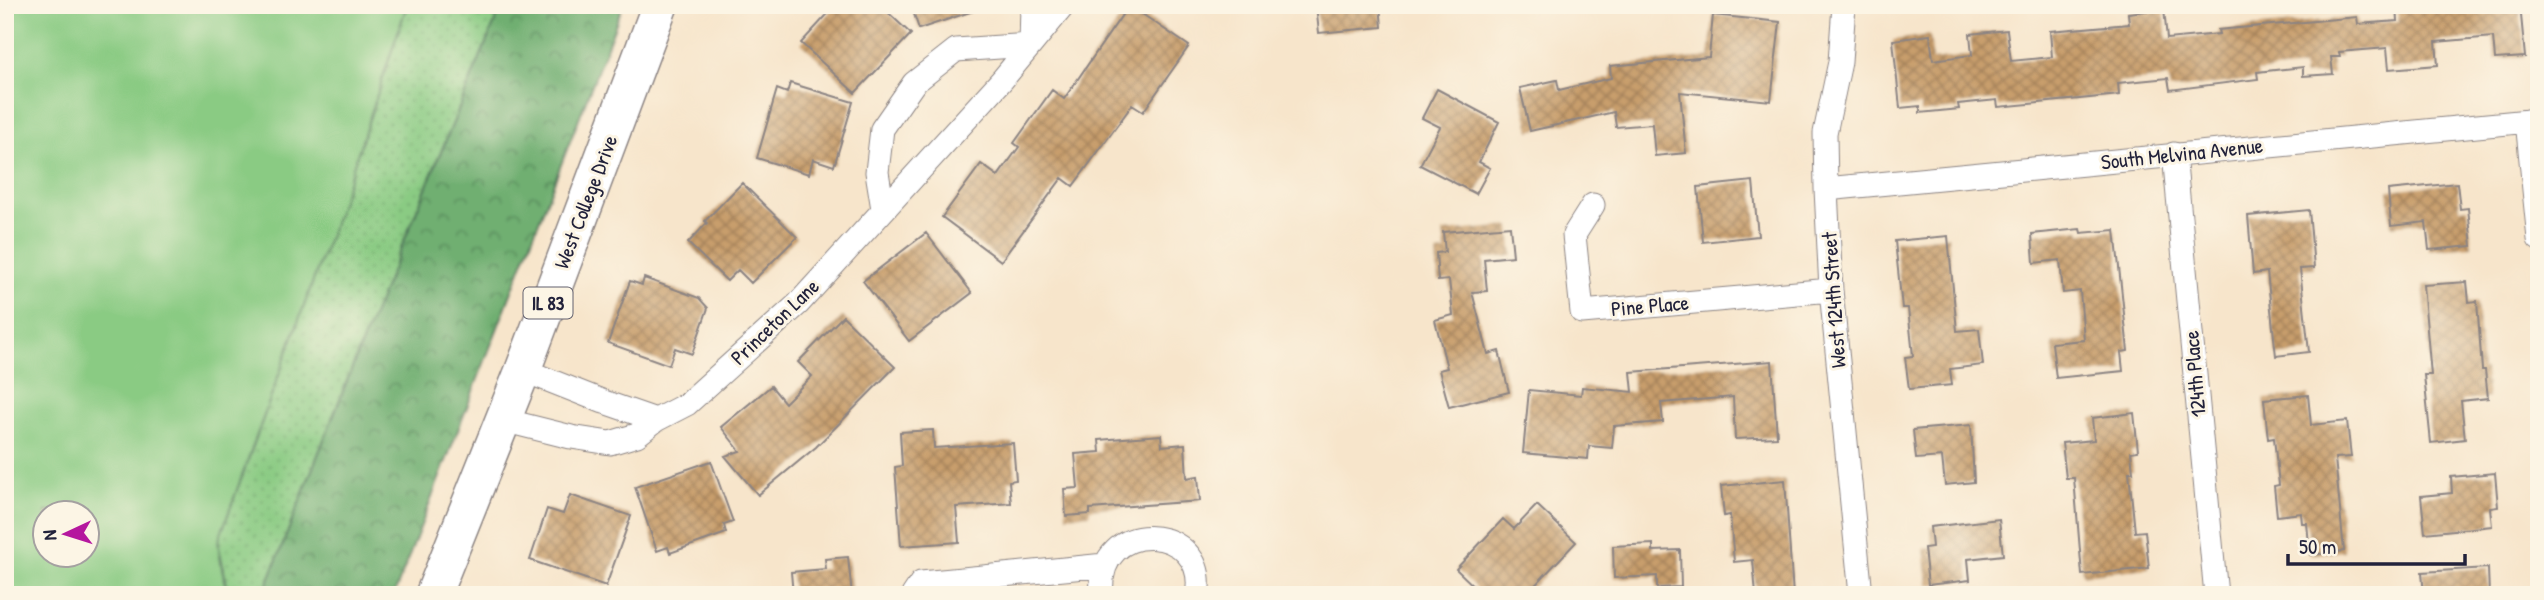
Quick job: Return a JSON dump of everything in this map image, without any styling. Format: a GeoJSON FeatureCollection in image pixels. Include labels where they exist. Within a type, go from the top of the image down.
{"type":"FeatureCollection","features":[{"type":"Feature","properties":{"kind":"main road","name":"West College Drive"},"geometry":{"type":"LineString","coordinates":[[433,595],[523,370],[660,5]]}},
{"type":"Feature","properties":{"kind":"street"},"geometry":{"type":"LineString","coordinates":[[883,209],[877,172],[882,130],[914,83],[956,50],[1031,45],[1032,5]]}},
{"type":"Feature","properties":{"kind":"street","name":"Princeton Lane"},"geometry":{"type":"LineString","coordinates":[[503,421],[610,443],[637,435],[656,420],[687,404],[798,304],[1002,80],[1064,5]]}},
{"type":"Feature","properties":{"kind":"street","name":"West 124th Street"},"geometry":{"type":"LineString","coordinates":[[1844,5],[1840,62],[1825,133],[1826,189],[1831,290],[1861,595]]}},
{"type":"Feature","properties":{"kind":"street"},"geometry":{"type":"LineString","coordinates":[[2533,120],[2539,239]]}},
{"type":"Feature","properties":{"kind":"street","name":"South Melvina Avenue"},"geometry":{"type":"LineString","coordinates":[[1826,189],[2533,120]]}},
{"type":"Feature","properties":{"kind":"street","name":"124th Place"},"geometry":{"type":"LineString","coordinates":[[2174,154],[2216,595]]}},
{"type":"Feature","properties":{"kind":"street","name":"Pine Place"},"geometry":{"type":"LineString","coordinates":[[1593,205],[1574,234],[1582,313],[1831,290]]}},
{"type":"Feature","properties":{"kind":"street"},"geometry":{"type":"LineString","coordinates":[[523,370],[656,420]]}},
{"type":"Feature","properties":{"kind":"street"},"geometry":{"type":"LineString","coordinates":[[1102,595],[1101,581],[1105,565],[1114,552],[1133,540],[1156,536],[1170,540],[1183,549],[1193,561],[1198,576],[1198,595]]}},
{"type":"Feature","properties":{"kind":"street"},"geometry":{"type":"LineString","coordinates":[[917,589],[1105,565]]}},
{"type":"Feature","properties":{"kind":"green space"},"geometry":{"type":"Polygon","coordinates":[[[5,5],[407,5],[337,215],[218,542],[229,595],[5,595],[5,5]]]}},
{"type":"Feature","properties":{"kind":"green space"},"geometry":{"type":"Polygon","coordinates":[[[407,5],[502,5],[365,335],[263,595],[229,595],[218,542],[337,215],[407,5]]]}},
{"type":"Feature","properties":{"kind":"green space"},"geometry":{"type":"Polygon","coordinates":[[[502,5],[623,5],[394,595],[263,595],[365,335],[502,5]]]}},
{"type":"Feature","properties":{"kind":"building"},"geometry":{"type":"Polygon","coordinates":[[[836,5],[880,5],[911,34],[855,93],[801,43],[836,5]]]}},
{"type":"Feature","properties":{"kind":"building"},"geometry":{"type":"Polygon","coordinates":[[[911,5],[978,5],[979,9],[919,29],[911,5]]]}},
{"type":"Feature","properties":{"kind":"building"},"geometry":{"type":"Polygon","coordinates":[[[1129,5],[1189,46],[1143,112],[1132,105],[1073,186],[1062,178],[1001,261],[942,217],[981,164],[998,176],[1019,147],[1014,143],[1052,90],[1064,99],[1129,5]]]}},
{"type":"Feature","properties":{"kind":"building"},"geometry":{"type":"Polygon","coordinates":[[[1316,5],[1380,5],[1382,27],[1319,33],[1316,5]]]}},
{"type":"Feature","properties":{"kind":"building"},"geometry":{"type":"Polygon","coordinates":[[[2397,5],[2520,5],[2525,57],[2495,59],[2493,37],[2436,42],[2438,65],[2389,69],[2387,48],[2339,52],[2340,57],[2331,57],[2333,74],[2303,76],[2303,67],[2257,72],[2258,79],[2170,90],[2168,78],[2118,83],[2119,95],[1998,107],[1997,100],[1958,104],[1959,109],[1920,113],[1920,106],[1900,108],[1893,40],[1930,35],[1933,60],[1972,55],[1970,34],[2007,30],[2011,61],[2052,57],[2050,31],[2129,24],[2128,13],[2164,9],[2167,39],[2219,34],[2218,30],[2357,17],[2358,24],[2398,21],[2397,5]]]}},
{"type":"Feature","properties":{"kind":"building"},"geometry":{"type":"Polygon","coordinates":[[[1713,15],[1780,22],[1771,101],[1680,92],[1686,153],[1655,156],[1652,124],[1616,127],[1614,112],[1530,131],[1520,88],[1557,80],[1559,90],[1611,78],[1610,66],[1709,57],[1713,15]]]}},
{"type":"Feature","properties":{"kind":"building"},"geometry":{"type":"Polygon","coordinates":[[[790,83],[853,102],[834,166],[813,159],[809,174],[757,158],[777,89],[787,93],[790,83]]]}},
{"type":"Feature","properties":{"kind":"building"},"geometry":{"type":"Polygon","coordinates":[[[1437,89],[1499,122],[1479,162],[1490,168],[1476,194],[1420,165],[1440,127],[1422,118],[1437,89]]]}},
{"type":"Feature","properties":{"kind":"building"},"geometry":{"type":"Polygon","coordinates":[[[1753,181],[1758,236],[1703,242],[1698,187],[1753,181]]]}},
{"type":"Feature","properties":{"kind":"building"},"geometry":{"type":"Polygon","coordinates":[[[742,183],[797,237],[751,283],[738,270],[727,281],[688,243],[742,183]]]}},
{"type":"Feature","properties":{"kind":"building"},"geometry":{"type":"Polygon","coordinates":[[[2457,183],[2460,209],[2468,208],[2472,246],[2429,250],[2426,222],[2391,226],[2388,190],[2457,183]]]}},
{"type":"Feature","properties":{"kind":"building"},"geometry":{"type":"Polygon","coordinates":[[[2309,210],[2314,268],[2300,269],[2309,352],[2276,356],[2267,272],[2253,274],[2248,216],[2309,210]]]}},
{"type":"Feature","properties":{"kind":"building"},"geometry":{"type":"Polygon","coordinates":[[[1510,226],[1513,256],[1484,259],[1487,291],[1472,292],[1488,354],[1499,351],[1509,392],[1449,407],[1439,370],[1447,368],[1435,320],[1453,315],[1449,280],[1438,281],[1436,253],[1445,252],[1443,232],[1510,226]]]}},
{"type":"Feature","properties":{"kind":"building"},"geometry":{"type":"Polygon","coordinates":[[[2080,229],[2081,233],[2115,230],[2128,351],[2121,352],[2123,371],[2056,378],[2052,343],[2084,340],[2080,291],[2063,293],[2060,260],[2034,263],[2032,234],[2080,229]]]}},
{"type":"Feature","properties":{"kind":"building"},"geometry":{"type":"Polygon","coordinates":[[[926,233],[972,293],[909,341],[863,281],[926,233]]]}},
{"type":"Feature","properties":{"kind":"building"},"geometry":{"type":"Polygon","coordinates":[[[1948,236],[1957,331],[1979,329],[1983,365],[1950,369],[1952,385],[1909,389],[1905,357],[1913,356],[1908,308],[1902,308],[1895,241],[1948,236]]]}},
{"type":"Feature","properties":{"kind":"building"},"geometry":{"type":"Polygon","coordinates":[[[644,278],[699,298],[708,308],[692,354],[675,348],[669,365],[608,343],[630,281],[642,285],[644,278]]]}},
{"type":"Feature","properties":{"kind":"building"},"geometry":{"type":"Polygon","coordinates":[[[2467,282],[2469,302],[2477,301],[2482,370],[2485,370],[2488,398],[2461,401],[2465,439],[2431,443],[2424,375],[2431,375],[2423,285],[2467,282]]]}},
{"type":"Feature","properties":{"kind":"building"},"geometry":{"type":"Polygon","coordinates":[[[843,316],[895,367],[816,447],[758,495],[725,456],[740,451],[721,427],[771,386],[785,403],[812,376],[798,362],[843,316]]]}},
{"type":"Feature","properties":{"kind":"building"},"geometry":{"type":"Polygon","coordinates":[[[1772,361],[1777,437],[1735,439],[1733,397],[1661,403],[1663,422],[1614,426],[1612,448],[1589,446],[1588,459],[1523,453],[1529,390],[1581,395],[1582,387],[1633,392],[1631,372],[1772,361]]]}},
{"type":"Feature","properties":{"kind":"building"},"geometry":{"type":"Polygon","coordinates":[[[2308,395],[2311,425],[2347,421],[2351,457],[2335,458],[2344,551],[2310,555],[2307,523],[2302,523],[2301,513],[2277,516],[2274,486],[2279,485],[2274,438],[2268,439],[2264,399],[2308,395]]]}},
{"type":"Feature","properties":{"kind":"building"},"geometry":{"type":"Polygon","coordinates":[[[2134,413],[2138,451],[2131,452],[2133,472],[2129,472],[2135,532],[2145,531],[2149,568],[2082,575],[2074,478],[2066,478],[2062,443],[2094,440],[2092,418],[2134,413]]]}},
{"type":"Feature","properties":{"kind":"building"},"geometry":{"type":"Polygon","coordinates":[[[1971,425],[1974,482],[1945,485],[1942,457],[1916,459],[1913,430],[1971,425]]]}},
{"type":"Feature","properties":{"kind":"building"},"geometry":{"type":"Polygon","coordinates":[[[933,430],[934,448],[1013,443],[1016,480],[1009,481],[1011,503],[956,507],[959,542],[901,546],[895,467],[902,466],[900,432],[933,430]]]}},
{"type":"Feature","properties":{"kind":"building"},"geometry":{"type":"Polygon","coordinates":[[[1161,435],[1162,446],[1185,444],[1187,478],[1198,476],[1200,501],[1090,509],[1090,514],[1066,516],[1064,489],[1078,488],[1075,454],[1100,452],[1099,440],[1161,435]]]}},
{"type":"Feature","properties":{"kind":"building"},"geometry":{"type":"Polygon","coordinates":[[[711,461],[733,522],[724,525],[726,533],[670,553],[668,547],[657,551],[635,487],[711,461]]]}},
{"type":"Feature","properties":{"kind":"building"},"geometry":{"type":"Polygon","coordinates":[[[2495,473],[2498,507],[2490,508],[2492,526],[2425,533],[2421,496],[2452,493],[2451,477],[2495,473]]]}},
{"type":"Feature","properties":{"kind":"building"},"geometry":{"type":"Polygon","coordinates":[[[1785,480],[1793,595],[1756,595],[1753,560],[1734,562],[1730,515],[1724,516],[1721,486],[1785,480]]]}},
{"type":"Feature","properties":{"kind":"building"},"geometry":{"type":"Polygon","coordinates":[[[570,495],[631,516],[606,586],[530,560],[547,509],[563,514],[570,495]]]}},
{"type":"Feature","properties":{"kind":"building"},"geometry":{"type":"Polygon","coordinates":[[[1537,505],[1576,542],[1526,595],[1483,595],[1456,569],[1503,519],[1514,529],[1537,505]]]}},
{"type":"Feature","properties":{"kind":"building"},"geometry":{"type":"Polygon","coordinates":[[[1999,519],[2003,555],[1968,559],[1970,580],[1928,585],[1924,548],[1932,547],[1930,527],[1999,519]]]}},
{"type":"Feature","properties":{"kind":"building"},"geometry":{"type":"Polygon","coordinates":[[[1653,544],[1653,551],[1680,550],[1681,587],[1657,588],[1657,576],[1614,578],[1613,546],[1653,544]]]}},
{"type":"Feature","properties":{"kind":"building"},"geometry":{"type":"Polygon","coordinates":[[[848,557],[852,595],[793,595],[791,572],[826,569],[825,559],[848,557]]]}},
{"type":"Feature","properties":{"kind":"building"},"geometry":{"type":"Polygon","coordinates":[[[2488,568],[2489,595],[2424,595],[2422,572],[2488,568]]]}}]}
